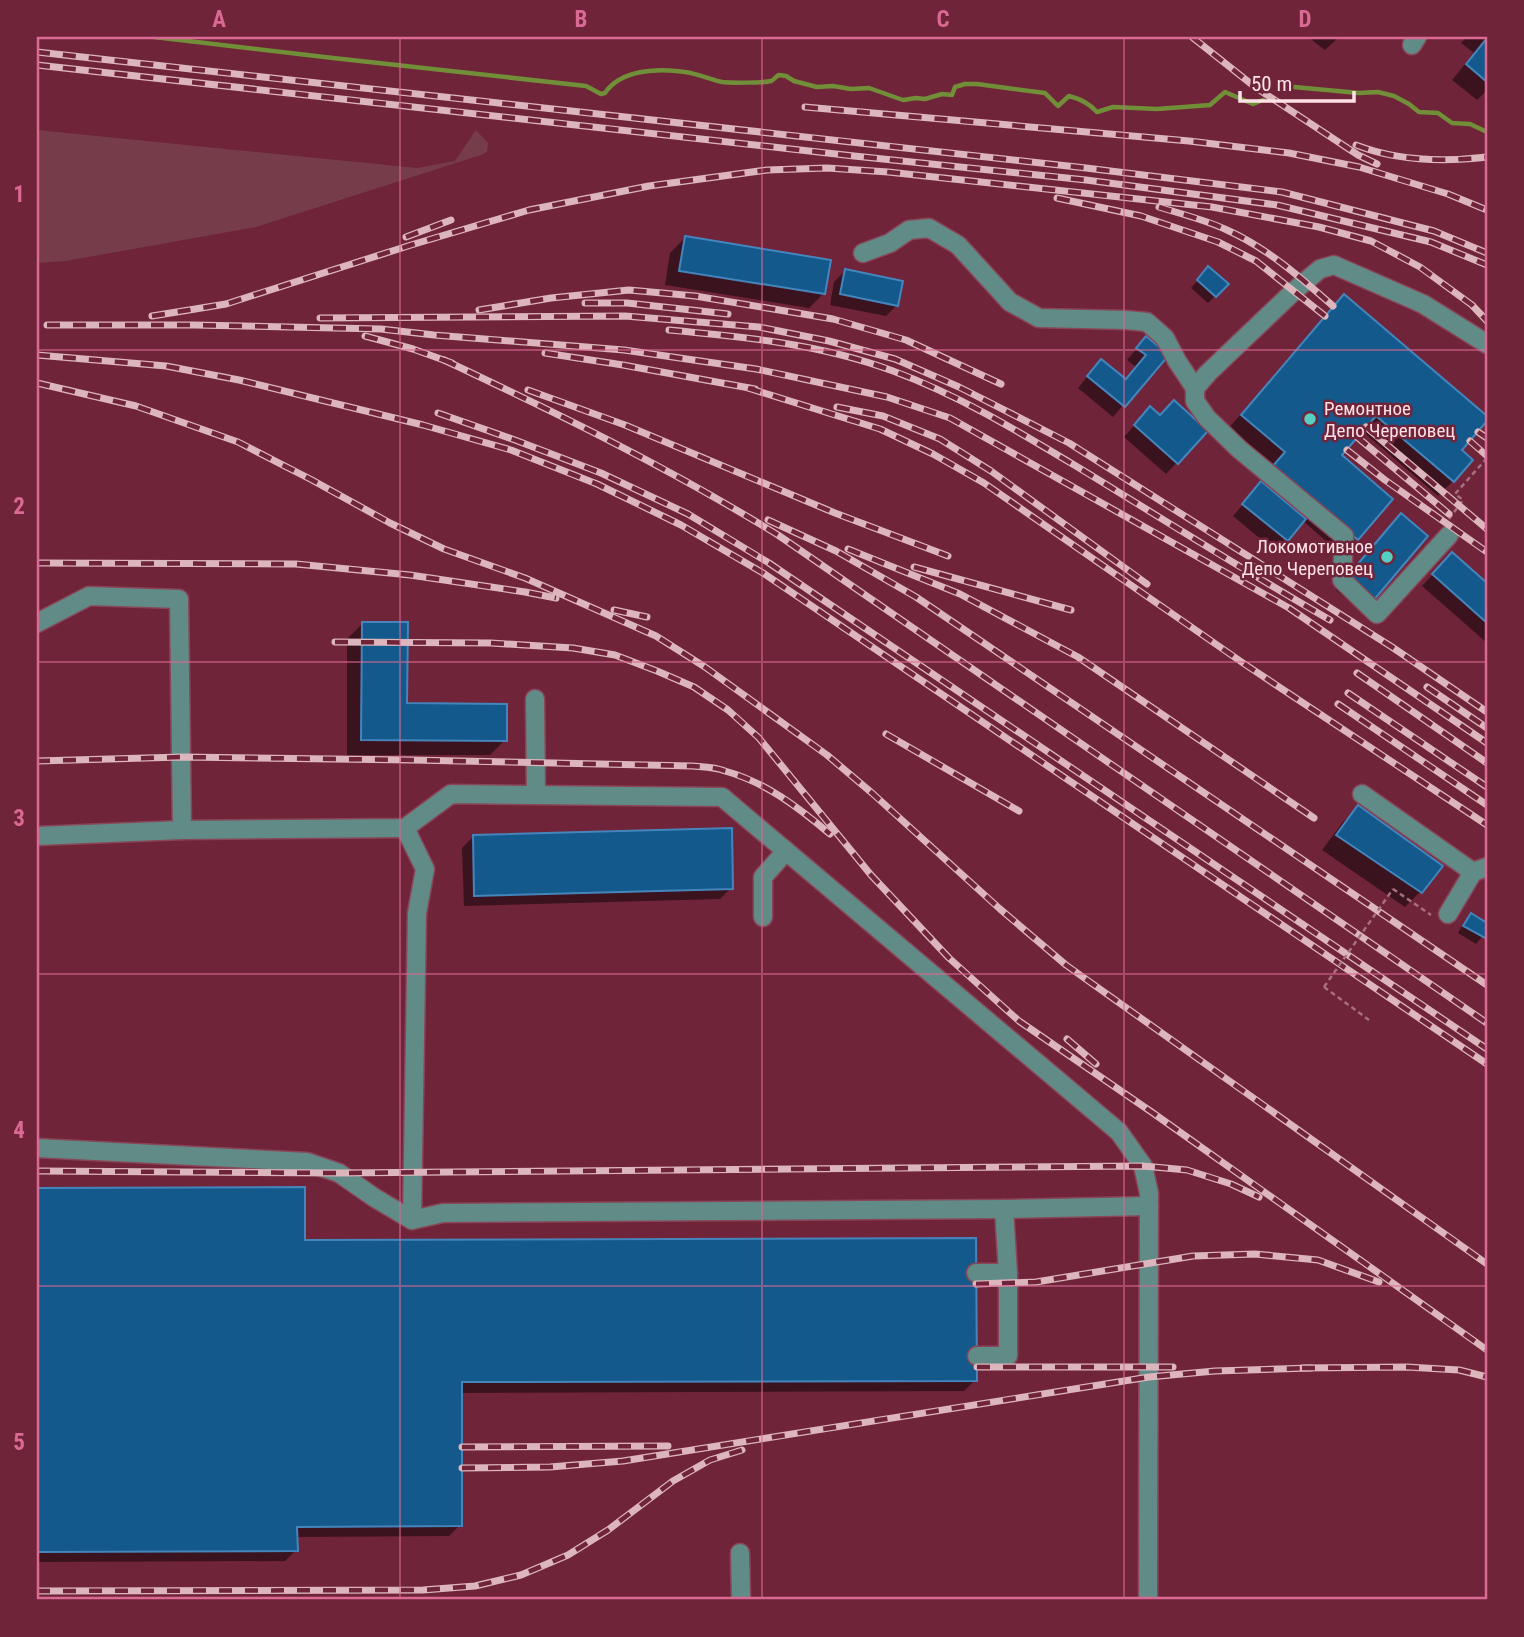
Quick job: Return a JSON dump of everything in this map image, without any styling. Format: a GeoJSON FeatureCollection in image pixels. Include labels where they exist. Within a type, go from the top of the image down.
{"type":"FeatureCollection","features":[{"type":"Feature","properties":{"kind":"street"},"geometry":{"type":"LineString","coordinates":[[863,253],[890,243],[909,230],[929,228],[958,245],[1010,302],[1039,318],[1147,322],[1165,338],[1195,388],[1195,401],[1207,418],[1239,449],[1344,536],[1342,580],[1377,614],[1449,534]]}},
{"type":"Feature","properties":{"kind":"street"},"geometry":{"type":"LineString","coordinates":[[1195,388],[1294,290],[1320,269],[1334,265],[1423,304],[1487,344]]}},
{"type":"Feature","properties":{"kind":"street"},"geometry":{"type":"LineString","coordinates":[[37,623],[89,596],[179,599],[182,831]]}},
{"type":"Feature","properties":{"kind":"street"},"geometry":{"type":"LineString","coordinates":[[535,699],[536,794]]}},
{"type":"Feature","properties":{"kind":"street"},"geometry":{"type":"LineString","coordinates":[[37,836],[405,828],[451,794],[722,797],[1119,1132],[1143,1166],[1149,1193],[1148,1600]]}},
{"type":"Feature","properties":{"kind":"street"},"geometry":{"type":"LineString","coordinates":[[1362,794],[1480,870],[1440,915]]}},
{"type":"Feature","properties":{"kind":"street"},"geometry":{"type":"LineString","coordinates":[[405,828],[425,869],[417,913],[412,1220]]}},
{"type":"Feature","properties":{"kind":"street"},"geometry":{"type":"LineString","coordinates":[[763,917],[763,877],[786,851]]}},
{"type":"Feature","properties":{"kind":"street"},"geometry":{"type":"LineString","coordinates":[[37,1148],[307,1162],[339,1173],[412,1220],[443,1213],[1149,1206]]}},
{"type":"Feature","properties":{"kind":"street"},"geometry":{"type":"LineString","coordinates":[[976,1356],[1008,1356],[1008,1273],[1004,1209]]}},
{"type":"Feature","properties":{"kind":"street"},"geometry":{"type":"LineString","coordinates":[[976,1273],[1008,1273]]}},
{"type":"Feature","properties":{"kind":"street"},"geometry":{"type":"LineString","coordinates":[[740,1553],[741,1600]]}},
{"type":"Feature","properties":{"kind":"path"},"geometry":{"type":"LineString","coordinates":[[1449,534],[1442,529],[1463,500],[1455,494],[1487,458]]}},
{"type":"Feature","properties":{"kind":"path"},"geometry":{"type":"LineString","coordinates":[[1369,1020],[1324,987],[1393,889],[1440,915]]}},
{"type":"Feature","properties":{"kind":"shaded area"},"geometry":{"type":"Polygon","coordinates":[[[37,130],[417,168],[455,161],[476,130],[488,143],[487,152],[481,155],[256,227],[66,261],[37,263],[37,130]]]}},
{"type":"Feature","properties":{"kind":"building"},"geometry":{"type":"Polygon","coordinates":[[[1487,38],[1487,82],[1466,64],[1487,38]]]}},
{"type":"Feature","properties":{"kind":"building"},"geometry":{"type":"Polygon","coordinates":[[[685,236],[831,260],[825,294],[679,271],[685,236]]]}},
{"type":"Feature","properties":{"kind":"building"},"geometry":{"type":"Polygon","coordinates":[[[1208,266],[1229,284],[1216,297],[1197,280],[1208,266]]]}},
{"type":"Feature","properties":{"kind":"building"},"geometry":{"type":"Polygon","coordinates":[[[845,269],[903,281],[898,306],[840,294],[845,269]]]}},
{"type":"Feature","properties":{"kind":"building","name":"Ремонтное Депо Череповец"},"geometry":{"type":"Polygon","coordinates":[[[1344,294],[1487,416],[1487,421],[1462,450],[1473,460],[1454,482],[1376,416],[1342,455],[1393,499],[1358,540],[1272,467],[1285,452],[1241,415],[1344,294]]]}},
{"type":"Feature","properties":{"kind":"building"},"geometry":{"type":"Polygon","coordinates":[[[1146,336],[1169,355],[1125,407],[1087,376],[1101,359],[1126,379],[1146,355],[1136,348],[1146,336]]]}},
{"type":"Feature","properties":{"kind":"building"},"geometry":{"type":"Polygon","coordinates":[[[1174,400],[1208,431],[1178,464],[1134,425],[1150,406],[1160,415],[1174,400]]]}},
{"type":"Feature","properties":{"kind":"building"},"geometry":{"type":"Polygon","coordinates":[[[1261,481],[1306,519],[1288,541],[1242,504],[1261,481]]]}},
{"type":"Feature","properties":{"kind":"building","name":"Локомотивное Депо Череповец"},"geometry":{"type":"Polygon","coordinates":[[[1401,513],[1428,536],[1373,601],[1346,578],[1401,513]]]}},
{"type":"Feature","properties":{"kind":"building"},"geometry":{"type":"Polygon","coordinates":[[[1452,552],[1487,583],[1487,623],[1432,574],[1452,552]]]}},
{"type":"Feature","properties":{"kind":"building"},"geometry":{"type":"Polygon","coordinates":[[[362,622],[408,622],[407,703],[507,704],[507,741],[361,740],[362,622]]]}},
{"type":"Feature","properties":{"kind":"building"},"geometry":{"type":"Polygon","coordinates":[[[1358,805],[1443,866],[1422,893],[1336,835],[1358,805]]]}},
{"type":"Feature","properties":{"kind":"building"},"geometry":{"type":"Polygon","coordinates":[[[732,828],[733,889],[474,896],[473,835],[732,828]]]}},
{"type":"Feature","properties":{"kind":"building"},"geometry":{"type":"Polygon","coordinates":[[[1471,913],[1487,923],[1485,938],[1463,926],[1471,913]]]}},
{"type":"Feature","properties":{"kind":"building"},"geometry":{"type":"Polygon","coordinates":[[[305,1187],[305,1240],[976,1238],[977,1381],[462,1382],[462,1526],[297,1527],[298,1551],[37,1552],[37,1188],[305,1187]]]}},
{"type":"Feature","properties":{"kind":"waterway"},"geometry":{"type":"LineString","coordinates":[[154,37],[586,86],[601,94],[630,75],[664,70],[690,73],[722,82],[767,82],[779,75],[817,87],[869,88],[903,100],[952,95],[955,87],[977,84],[1045,93],[1058,106],[1069,96],[1077,98],[1097,112],[1113,107],[1157,109],[1210,105],[1225,92],[1253,104],[1263,100]]}},
{"type":"Feature","properties":{"kind":"waterway"},"geometry":{"type":"LineString","coordinates":[[1294,87],[1359,93],[1378,92],[1394,96],[1419,112],[1438,113],[1452,123],[1470,124],[1487,132]]}},
{"type":"Feature","properties":{"kind":"railway"},"geometry":{"type":"LineString","coordinates":[[1192,37],[1255,87],[1358,155],[1377,164]]}},
{"type":"Feature","properties":{"kind":"railway"},"geometry":{"type":"LineString","coordinates":[[37,52],[1282,192],[1434,231],[1487,253]]}},
{"type":"Feature","properties":{"kind":"railway"},"geometry":{"type":"LineString","coordinates":[[37,65],[1086,180],[1277,205],[1431,242],[1487,265]]}},
{"type":"Feature","properties":{"kind":"railway"},"geometry":{"type":"LineString","coordinates":[[805,107],[1189,141],[1289,153],[1359,167],[1448,194],[1487,210]]}},
{"type":"Feature","properties":{"kind":"railway"},"geometry":{"type":"LineString","coordinates":[[1356,145],[1421,159],[1487,157]]}},
{"type":"Feature","properties":{"kind":"railway"},"geometry":{"type":"LineString","coordinates":[[152,316],[226,304],[529,210],[649,186],[767,170],[827,168],[888,172],[1212,207],[1319,227],[1371,241],[1420,267],[1472,305],[1487,321]]}},
{"type":"Feature","properties":{"kind":"railway"},"geometry":{"type":"LineString","coordinates":[[1057,198],[1141,216],[1218,242],[1256,261],[1325,316]]}},
{"type":"Feature","properties":{"kind":"railway"},"geometry":{"type":"LineString","coordinates":[[1159,207],[1211,223],[1242,237],[1283,264],[1333,306]]}},
{"type":"Feature","properties":{"kind":"railway"},"geometry":{"type":"LineString","coordinates":[[406,237],[451,220]]}},
{"type":"Feature","properties":{"kind":"railway"},"geometry":{"type":"LineString","coordinates":[[479,310],[551,298],[629,290],[695,296],[833,319],[906,340],[1001,384]]}},
{"type":"Feature","properties":{"kind":"railway"},"geometry":{"type":"LineString","coordinates":[[585,303],[627,303],[728,314]]}},
{"type":"Feature","properties":{"kind":"railway"},"geometry":{"type":"LineString","coordinates":[[320,318],[625,316],[759,327],[829,341],[895,359],[959,387],[1069,443],[1392,647],[1487,712]]}},
{"type":"Feature","properties":{"kind":"railway"},"geometry":{"type":"LineString","coordinates":[[47,325],[381,329],[624,350],[756,369],[887,397],[950,418],[1289,608],[1487,743]]}},
{"type":"Feature","properties":{"kind":"railway"},"geometry":{"type":"LineString","coordinates":[[669,330],[811,348],[866,362],[919,381],[1021,433],[1330,620]]}},
{"type":"Feature","properties":{"kind":"railway"},"geometry":{"type":"LineString","coordinates":[[365,336],[452,363]]}},
{"type":"Feature","properties":{"kind":"railway"},"geometry":{"type":"LineString","coordinates":[[545,353],[755,389]]}},
{"type":"Feature","properties":{"kind":"railway"},"geometry":{"type":"LineString","coordinates":[[37,355],[166,366],[239,380],[423,425],[511,450],[597,484],[681,525],[763,573],[1487,1064]]}},
{"type":"Feature","properties":{"kind":"railway"},"geometry":{"type":"LineString","coordinates":[[444,360],[529,400],[697,487],[778,535],[1487,1023]]}},
{"type":"Feature","properties":{"kind":"railway"},"geometry":{"type":"LineString","coordinates":[[37,383],[136,406],[238,442],[444,549],[525,578],[656,636],[705,667],[827,755],[1066,965],[1487,1264]]}},
{"type":"Feature","properties":{"kind":"railway"},"geometry":{"type":"LineString","coordinates":[[748,388],[880,429],[933,454],[984,483],[1243,663],[1487,825]]}},
{"type":"Feature","properties":{"kind":"railway"},"geometry":{"type":"LineString","coordinates":[[528,390],[625,425],[835,513],[948,556]]}},
{"type":"Feature","properties":{"kind":"railway"},"geometry":{"type":"LineString","coordinates":[[837,407],[883,416],[940,439],[991,471],[1147,584]]}},
{"type":"Feature","properties":{"kind":"railway"},"geometry":{"type":"LineString","coordinates":[[438,413],[601,473],[688,514],[769,563],[1487,1049]]}},
{"type":"Feature","properties":{"kind":"railway"},"geometry":{"type":"LineString","coordinates":[[1366,427],[1487,529]]}},
{"type":"Feature","properties":{"kind":"railway"},"geometry":{"type":"LineString","coordinates":[[1478,432],[1487,438]]}},
{"type":"Feature","properties":{"kind":"railway"},"geometry":{"type":"LineString","coordinates":[[1357,437],[1449,514]]}},
{"type":"Feature","properties":{"kind":"railway"},"geometry":{"type":"LineString","coordinates":[[1470,441],[1487,456]]}},
{"type":"Feature","properties":{"kind":"railway"},"geometry":{"type":"LineString","coordinates":[[1347,450],[1487,552]]}},
{"type":"Feature","properties":{"kind":"railway"},"geometry":{"type":"LineString","coordinates":[[768,520],[836,551],[916,597],[1487,985]]}},
{"type":"Feature","properties":{"kind":"railway"},"geometry":{"type":"LineString","coordinates":[[848,549],[960,594],[1078,657],[1314,818]]}},
{"type":"Feature","properties":{"kind":"railway"},"geometry":{"type":"LineString","coordinates":[[37,563],[296,564],[410,575],[556,598]]}},
{"type":"Feature","properties":{"kind":"railway"},"geometry":{"type":"LineString","coordinates":[[914,567],[1071,610]]}},
{"type":"Feature","properties":{"kind":"railway"},"geometry":{"type":"LineString","coordinates":[[614,610],[647,617]]}},
{"type":"Feature","properties":{"kind":"railway"},"geometry":{"type":"LineString","coordinates":[[335,642],[491,643],[573,648],[615,655],[694,687],[728,710],[759,738],[871,875],[949,958],[1019,1021],[1487,1350]]}},
{"type":"Feature","properties":{"kind":"railway"},"geometry":{"type":"LineString","coordinates":[[1357,673],[1487,763]]}},
{"type":"Feature","properties":{"kind":"railway"},"geometry":{"type":"LineString","coordinates":[[1427,687],[1487,728]]}},
{"type":"Feature","properties":{"kind":"railway"},"geometry":{"type":"LineString","coordinates":[[1348,693],[1487,787]]}},
{"type":"Feature","properties":{"kind":"railway"},"geometry":{"type":"LineString","coordinates":[[1338,704],[1487,805]]}},
{"type":"Feature","properties":{"kind":"railway"},"geometry":{"type":"LineString","coordinates":[[886,734],[1019,811]]}},
{"type":"Feature","properties":{"kind":"railway"},"geometry":{"type":"LineString","coordinates":[[37,761],[182,757],[705,767],[754,782],[793,805],[830,834]]}},
{"type":"Feature","properties":{"kind":"railway"},"geometry":{"type":"LineString","coordinates":[[1067,1039],[1096,1064]]}},
{"type":"Feature","properties":{"kind":"railway"},"geometry":{"type":"LineString","coordinates":[[37,1171],[339,1173],[1143,1166],[1187,1170],[1231,1184],[1259,1197]]}},
{"type":"Feature","properties":{"kind":"railway"},"geometry":{"type":"LineString","coordinates":[[976,1284],[1036,1282],[1193,1256],[1255,1254],[1318,1260],[1379,1282]]}},
{"type":"Feature","properties":{"kind":"railway"},"geometry":{"type":"LineString","coordinates":[[977,1367],[1173,1367]]}},
{"type":"Feature","properties":{"kind":"railway"},"geometry":{"type":"LineString","coordinates":[[1302,1368],[1407,1367],[1459,1370],[1487,1377]]}},
{"type":"Feature","properties":{"kind":"railway"},"geometry":{"type":"LineString","coordinates":[[462,1468],[550,1467],[623,1461],[1149,1377],[1215,1371],[1311,1368]]}},
{"type":"Feature","properties":{"kind":"railway"},"geometry":{"type":"LineString","coordinates":[[462,1447],[668,1446]]}},
{"type":"Feature","properties":{"kind":"railway"},"geometry":{"type":"LineString","coordinates":[[37,1591],[423,1590],[475,1586],[521,1575],[568,1555],[608,1530],[673,1481],[710,1460],[742,1450]]}},
{"type":"Feature","properties":{"kind":"place","name":"Ремонтное Депо Череповец"},"geometry":{"type":"Point","coordinates":[1310,419]}},
{"type":"Feature","properties":{"kind":"place","name":"Локомотивное Депо Череповец"},"geometry":{"type":"Point","coordinates":[1387,557]}}]}
